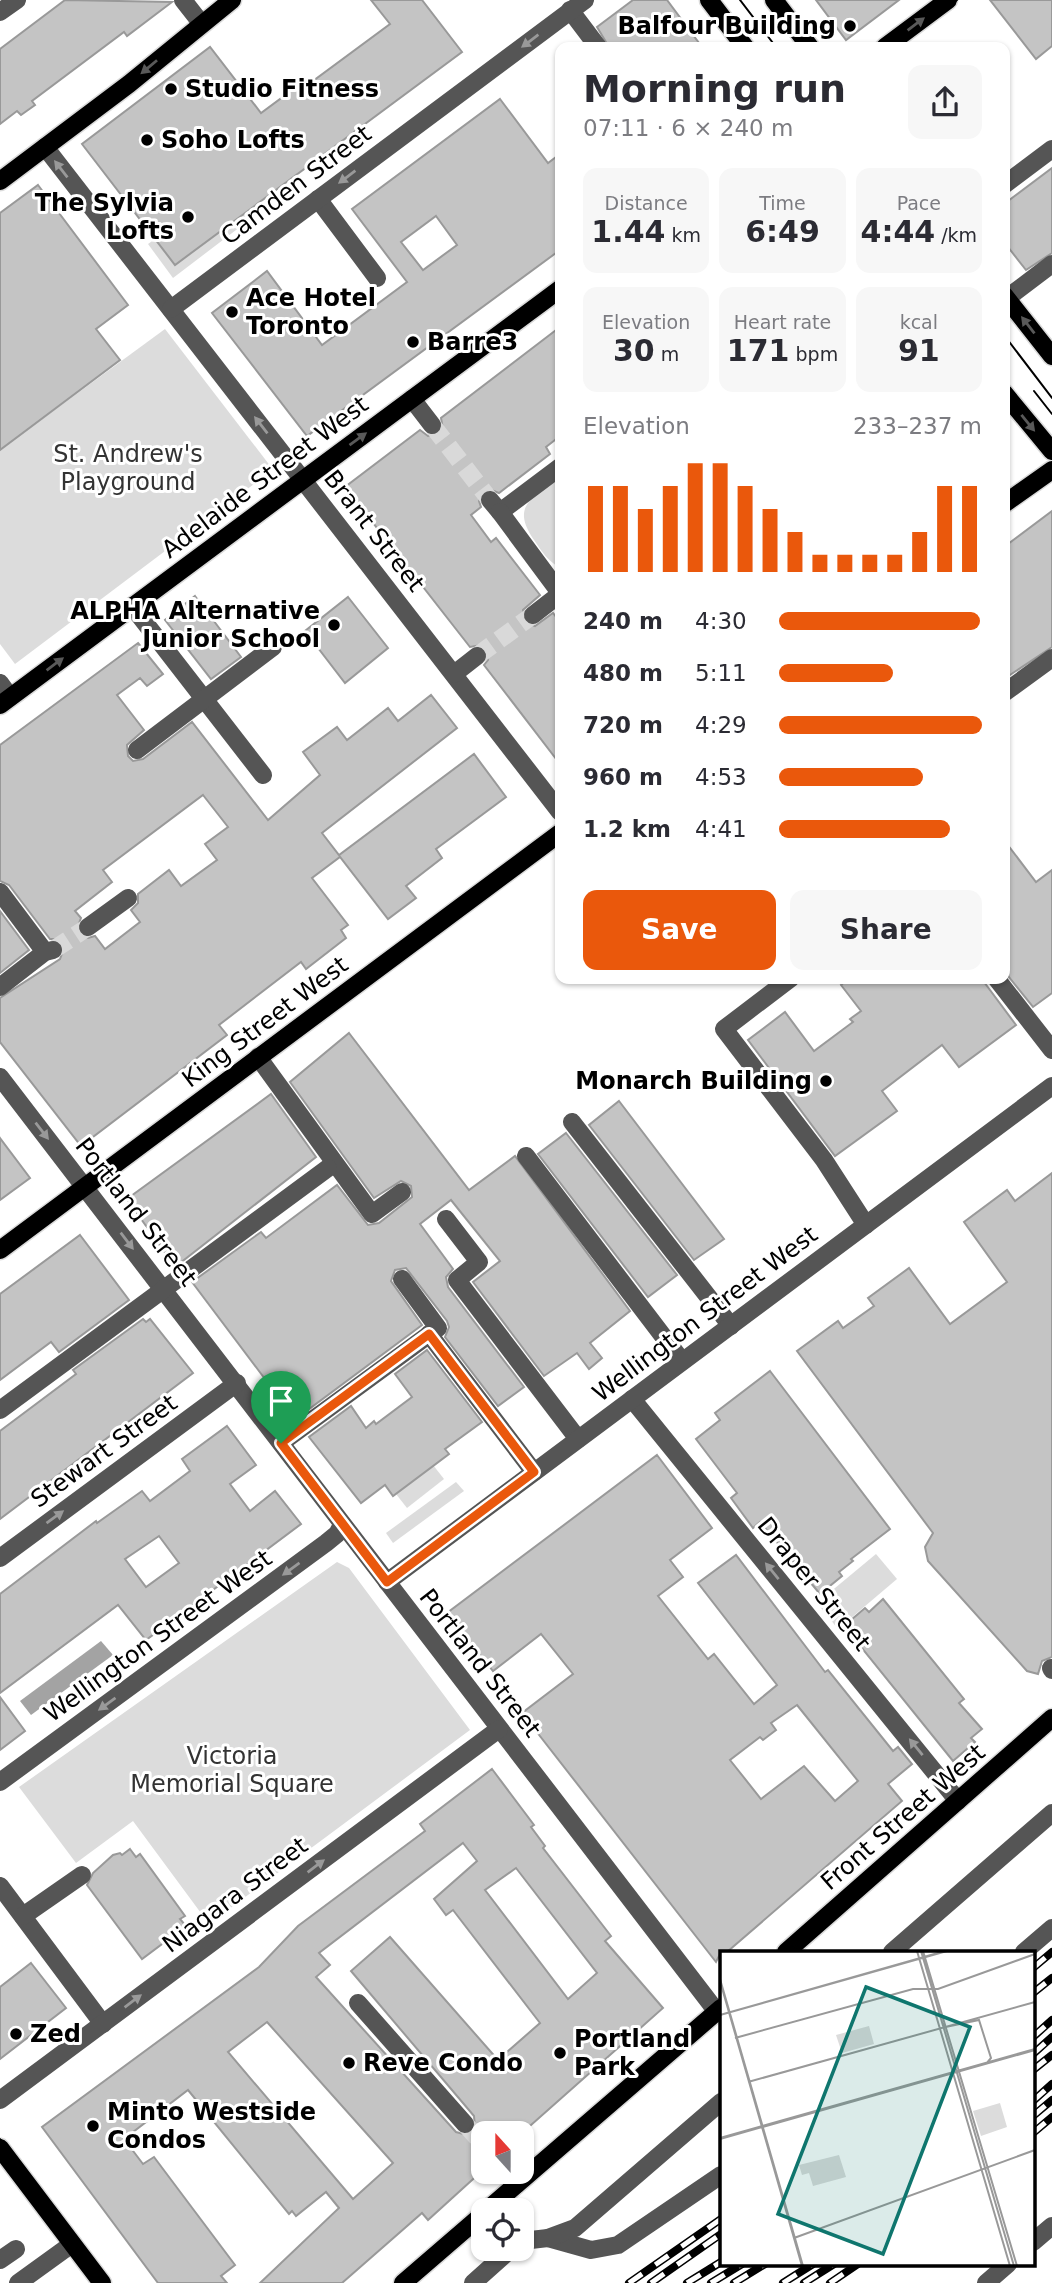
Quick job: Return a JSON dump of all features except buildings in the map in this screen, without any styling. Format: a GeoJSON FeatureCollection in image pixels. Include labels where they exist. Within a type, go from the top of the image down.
{"type":"FeatureCollection","features":[{"type":"Feature","properties":{"kind":"main road"},"geometry":{"type":"LineString","coordinates":[[0,181],[129,84],[232,0]]}},
{"type":"Feature","properties":{"kind":"main road"},"geometry":{"type":"LineString","coordinates":[[709,0],[741,42]]}},
{"type":"Feature","properties":{"kind":"main road"},"geometry":{"type":"LineString","coordinates":[[774,0],[806,42]]}},
{"type":"Feature","properties":{"kind":"main road"},"geometry":{"type":"LineString","coordinates":[[892,42],[948,0]]}},
{"type":"Feature","properties":{"kind":"main road","name":"Adelaide Street West"},"geometry":{"type":"LineString","coordinates":[[3,695],[132,606],[555,293]]}},
{"type":"Feature","properties":{"kind":"main road"},"geometry":{"type":"LineString","coordinates":[[1010,302],[1052,356]]}},
{"type":"Feature","properties":{"kind":"main road"},"geometry":{"type":"LineString","coordinates":[[1010,400],[1052,452]]}},
{"type":"Feature","properties":{"kind":"main road"},"geometry":{"type":"LineString","coordinates":[[1010,500],[1052,470]]}},
{"type":"Feature","properties":{"kind":"main road","name":"King Street West"},"geometry":{"type":"LineString","coordinates":[[0,1250],[555,837]]}},
{"type":"Feature","properties":{"kind":"main road","name":"Front Street West"},"geometry":{"type":"LineString","coordinates":[[787,1951],[1052,1718]]}},
{"type":"Feature","properties":{"kind":"main road"},"geometry":{"type":"LineString","coordinates":[[534,2160],[719,2010]]}},
{"type":"Feature","properties":{"kind":"main road"},"geometry":{"type":"LineString","coordinates":[[0,2148],[102,2283]]}},
{"type":"Feature","properties":{"kind":"main road"},"geometry":{"type":"LineString","coordinates":[[496,2198],[507,2184]]}},
{"type":"Feature","properties":{"kind":"main road"},"geometry":{"type":"LineString","coordinates":[[403,2283],[471,2224]]}},
{"type":"Feature","properties":{"kind":"street"},"geometry":{"type":"LineString","coordinates":[[0,12],[17,0]]}},
{"type":"Feature","properties":{"kind":"street"},"geometry":{"type":"LineString","coordinates":[[183,0],[201,23]]}},
{"type":"Feature","properties":{"kind":"street"},"geometry":{"type":"LineString","coordinates":[[570,6],[595,42]]}},
{"type":"Feature","properties":{"kind":"street","name":"Camden Street"},"geometry":{"type":"LineString","coordinates":[[171,309],[570,6]]}},
{"type":"Feature","properties":{"kind":"street","name":"Brant Street"},"geometry":{"type":"LineString","coordinates":[[45,147],[555,805]]}},
{"type":"Feature","properties":{"kind":"street"},"geometry":{"type":"LineString","coordinates":[[1010,180],[1052,149]]}},
{"type":"Feature","properties":{"kind":"street"},"geometry":{"type":"LineString","coordinates":[[318,199],[377,278]]}},
{"type":"Feature","properties":{"kind":"street"},"geometry":{"type":"LineString","coordinates":[[1010,294],[1052,264]]}},
{"type":"Feature","properties":{"kind":"street"},"geometry":{"type":"LineString","coordinates":[[412,399],[432,425]]}},
{"type":"Feature","properties":{"kind":"street"},"geometry":{"type":"LineString","coordinates":[[555,470],[495,506],[555,587]]}},
{"type":"Feature","properties":{"kind":"street"},"geometry":{"type":"LineString","coordinates":[[533,615],[555,598]]}},
{"type":"Feature","properties":{"kind":"street"},"geometry":{"type":"LineString","coordinates":[[132,606],[263,775]]}},
{"type":"Feature","properties":{"kind":"street"},"geometry":{"type":"LineString","coordinates":[[137,750],[273,647]]}},
{"type":"Feature","properties":{"kind":"street"},"geometry":{"type":"LineString","coordinates":[[454,674],[477,656]]}},
{"type":"Feature","properties":{"kind":"street"},"geometry":{"type":"LineString","coordinates":[[1010,689],[1052,658]]}},
{"type":"Feature","properties":{"kind":"street"},"geometry":{"type":"LineString","coordinates":[[0,892],[49,951],[0,987]]}},
{"type":"Feature","properties":{"kind":"street"},"geometry":{"type":"LineString","coordinates":[[88,928],[128,898]]}},
{"type":"Feature","properties":{"kind":"street"},"geometry":{"type":"LineString","coordinates":[[783,984],[724,1029],[824,1160],[866,1224]]}},
{"type":"Feature","properties":{"kind":"street"},"geometry":{"type":"LineString","coordinates":[[1001,984],[1052,1050]]}},
{"type":"Feature","properties":{"kind":"street"},"geometry":{"type":"LineString","coordinates":[[258,1057],[372,1214],[402,1192]]}},
{"type":"Feature","properties":{"kind":"street","name":"Portland Street"},"geometry":{"type":"LineString","coordinates":[[0,1077],[237,1383],[499,1729],[719,2010]]}},
{"type":"Feature","properties":{"kind":"street","name":"Wellington Street West"},"geometry":{"type":"LineString","coordinates":[[387,1582],[1052,1086]]}},
{"type":"Feature","properties":{"kind":"street"},"geometry":{"type":"LineString","coordinates":[[572,1122],[731,1326]]}},
{"type":"Feature","properties":{"kind":"street"},"geometry":{"type":"LineString","coordinates":[[526,1156],[682,1361]]}},
{"type":"Feature","properties":{"kind":"street"},"geometry":{"type":"LineString","coordinates":[[0,1410],[328,1168]]}},
{"type":"Feature","properties":{"kind":"street"},"geometry":{"type":"LineString","coordinates":[[446,1219],[479,1262],[457,1280],[578,1439]]}},
{"type":"Feature","properties":{"kind":"street"},"geometry":{"type":"LineString","coordinates":[[281,1443],[438,1328],[402,1279]]}},
{"type":"Feature","properties":{"kind":"street"},"geometry":{"type":"LineString","coordinates":[[429,1334],[534,1472]]}},
{"type":"Feature","properties":{"kind":"street","name":"Stewart Street"},"geometry":{"type":"LineString","coordinates":[[0,1558],[237,1383]]}},
{"type":"Feature","properties":{"kind":"street","name":"Draper Street"},"geometry":{"type":"LineString","coordinates":[[632,1399],[958,1801]]}},
{"type":"Feature","properties":{"kind":"street","name":"Wellington Street West"},"geometry":{"type":"LineString","coordinates":[[0,1782],[326,1543],[337,1534],[342,1525]]}},
{"type":"Feature","properties":{"kind":"street","name":"Niagara Street"},"geometry":{"type":"LineString","coordinates":[[0,2101],[499,1729]]}},
{"type":"Feature","properties":{"kind":"street"},"geometry":{"type":"LineString","coordinates":[[893,1951],[1052,1813]]}},
{"type":"Feature","properties":{"kind":"street"},"geometry":{"type":"LineString","coordinates":[[23,1916],[82,1875]]}},
{"type":"Feature","properties":{"kind":"street"},"geometry":{"type":"LineString","coordinates":[[0,1886],[103,2024]]}},
{"type":"Feature","properties":{"kind":"street"},"geometry":{"type":"LineString","coordinates":[[1025,1951],[1052,1928]]}},
{"type":"Feature","properties":{"kind":"street"},"geometry":{"type":"LineString","coordinates":[[358,2003],[465,2124]]}},
{"type":"Feature","properties":{"kind":"street"},"geometry":{"type":"LineString","coordinates":[[534,2240],[548,2238],[575,2228],[720,2103]]}},
{"type":"Feature","properties":{"kind":"street"},"geometry":{"type":"LineString","coordinates":[[548,2238],[591,2250],[618,2245],[720,2176]]}},
{"type":"Feature","properties":{"kind":"street"},"geometry":{"type":"LineString","coordinates":[[1034,2241],[1052,2226]]}},
{"type":"Feature","properties":{"kind":"street"},"geometry":{"type":"LineString","coordinates":[[18,2283],[72,2244]]}},
{"type":"Feature","properties":{"kind":"street"},"geometry":{"type":"LineString","coordinates":[[0,2260],[16,2249]]}},
{"type":"Feature","properties":{"kind":"street"},"geometry":{"type":"LineString","coordinates":[[473,2283],[498,2261]]}},
{"type":"Feature","properties":{"kind":"street"},"geometry":{"type":"LineString","coordinates":[[986,2283],[1006,2266]]}},
{"type":"Feature","properties":{"kind":"green space"},"geometry":{"type":"Polygon","coordinates":[[[251,207],[257,214],[173,278],[148,244],[155,239],[251,207]]]}},
{"type":"Feature","properties":{"kind":"green space","name":"St. Andrew's Playground"},"geometry":{"type":"Polygon","coordinates":[[[165,329],[271,467],[270,472],[15,664],[0,644],[0,450],[165,329]]]}},
{"type":"Feature","properties":{"kind":"green space"},"geometry":{"type":"Polygon","coordinates":[[[555,482],[555,564],[527,528],[525,510],[534,497],[555,482]]]}},
{"type":"Feature","properties":{"kind":"green space"},"geometry":{"type":"Polygon","coordinates":[[[433,1465],[444,1479],[407,1508],[396,1494],[433,1465]]]}},
{"type":"Feature","properties":{"kind":"green space"},"geometry":{"type":"Polygon","coordinates":[[[456,1482],[464,1491],[393,1543],[386,1533],[456,1482]]]}},
{"type":"Feature","properties":{"kind":"green space"},"geometry":{"type":"Polygon","coordinates":[[[876,1554],[897,1579],[838,1629],[817,1603],[876,1554]]]}},
{"type":"Feature","properties":{"kind":"green space","name":"Victoria Memorial Square"},"geometry":{"type":"Polygon","coordinates":[[[337,1562],[349,1568],[470,1730],[209,1924],[133,1821],[76,1863],[19,1787],[337,1562]]]}},
{"type":"Feature","properties":{"kind":"shaded area"},"geometry":{"type":"Polygon","coordinates":[[[101,1641],[113,1655],[31,1715],[20,1701],[101,1641]]]}},
{"type":"Feature","properties":{"kind":"tunnel"},"geometry":{"type":"LineString","coordinates":[[432,425],[490,500]]}},
{"type":"Feature","properties":{"kind":"tunnel"},"geometry":{"type":"LineString","coordinates":[[477,656],[533,615]]}},
{"type":"Feature","properties":{"kind":"tunnel"},"geometry":{"type":"LineString","coordinates":[[53,950],[88,927]]}},
{"type":"Feature","properties":{"kind":"tunnel"},"geometry":{"type":"LineString","coordinates":[[465,2124],[471,2131]]}},
{"type":"Feature","properties":{"kind":"tram line"},"geometry":{"type":"LineString","coordinates":[[740,0],[772,42]]}},
{"type":"Feature","properties":{"kind":"tram line"},"geometry":{"type":"LineString","coordinates":[[901,42],[957,0]]}},
{"type":"Feature","properties":{"kind":"tram line"},"geometry":{"type":"LineString","coordinates":[[1010,343],[1052,398]]}},
{"type":"Feature","properties":{"kind":"tram line"},"geometry":{"type":"LineString","coordinates":[[1034,391],[1052,414]]}},
{"type":"Feature","properties":{"kind":"tram line"},"geometry":{"type":"LineString","coordinates":[[1010,506],[1052,475]]}},
{"type":"Feature","properties":{"kind":"tram line"},"geometry":{"type":"LineString","coordinates":[[0,1256],[555,843]]}},
{"type":"Feature","properties":{"kind":"tram line"},"geometry":{"type":"LineString","coordinates":[[0,2139],[107,2283]]}},
{"type":"Feature","properties":{"kind":"railway"},"geometry":{"type":"LineString","coordinates":[[1034,1967],[1052,1952]]}},
{"type":"Feature","properties":{"kind":"railway"},"geometry":{"type":"LineString","coordinates":[[1034,1992],[1052,1978]]}},
{"type":"Feature","properties":{"kind":"railway"},"geometry":{"type":"LineString","coordinates":[[1034,2036],[1052,2020]]}},
{"type":"Feature","properties":{"kind":"railway"},"geometry":{"type":"LineString","coordinates":[[1034,2053],[1052,2037]]}},
{"type":"Feature","properties":{"kind":"railway"},"geometry":{"type":"LineString","coordinates":[[1034,2069],[1052,2055]]}},
{"type":"Feature","properties":{"kind":"railway"},"geometry":{"type":"LineString","coordinates":[[1034,2100],[1052,2084]]}},
{"type":"Feature","properties":{"kind":"railway"},"geometry":{"type":"LineString","coordinates":[[1034,2115],[1052,2100]]}},
{"type":"Feature","properties":{"kind":"railway"},"geometry":{"type":"LineString","coordinates":[[1034,2132],[1052,2117]]}},
{"type":"Feature","properties":{"kind":"railway"},"geometry":{"type":"LineString","coordinates":[[629,2283],[720,2220]]}},
{"type":"Feature","properties":{"kind":"railway"},"geometry":{"type":"LineString","coordinates":[[651,2283],[720,2235]]}},
{"type":"Feature","properties":{"kind":"railway"},"geometry":{"type":"LineString","coordinates":[[687,2283],[720,2263]]}},
{"type":"Feature","properties":{"kind":"railway"},"geometry":{"type":"LineString","coordinates":[[711,2283],[739,2266]]}},
{"type":"Feature","properties":{"kind":"railway"},"geometry":{"type":"LineString","coordinates":[[734,2283],[762,2266]]}},
{"type":"Feature","properties":{"kind":"railway"},"geometry":{"type":"LineString","coordinates":[[783,2283],[810,2266]]}},
{"type":"Feature","properties":{"kind":"railway"},"geometry":{"type":"LineString","coordinates":[[804,2283],[831,2266]]}},
{"type":"Feature","properties":{"kind":"railway"},"geometry":{"type":"LineString","coordinates":[[830,2283],[855,2266]]}},
{"type":"Feature","properties":{"kind":"place","name":"Balfour Building"},"geometry":{"type":"Point","coordinates":[850,26]}},
{"type":"Feature","properties":{"kind":"place","name":"Studio Fitness"},"geometry":{"type":"Point","coordinates":[171,89]}},
{"type":"Feature","properties":{"kind":"place","name":"Soho Lofts"},"geometry":{"type":"Point","coordinates":[147,140]}},
{"type":"Feature","properties":{"kind":"place","name":"The Sylvia Lofts"},"geometry":{"type":"Point","coordinates":[188,217]}},
{"type":"Feature","properties":{"kind":"place","name":"Ace Hotel Toronto"},"geometry":{"type":"Point","coordinates":[232,312]}},
{"type":"Feature","properties":{"kind":"place","name":"Barre3"},"geometry":{"type":"Point","coordinates":[413,342]}},
{"type":"Feature","properties":{"kind":"place","name":"ALPHA Alternative Junior School"},"geometry":{"type":"Point","coordinates":[334,625]}},
{"type":"Feature","properties":{"kind":"place","name":"Monarch Building"},"geometry":{"type":"Point","coordinates":[826,1081]}},
{"type":"Feature","properties":{"kind":"place","name":"Zed"},"geometry":{"type":"Point","coordinates":[16,2034]}},
{"type":"Feature","properties":{"kind":"place","name":"Portland Park"},"geometry":{"type":"Point","coordinates":[560,2053]}},
{"type":"Feature","properties":{"kind":"place","name":"Reve Condo"},"geometry":{"type":"Point","coordinates":[349,2063]}},
{"type":"Feature","properties":{"kind":"place","name":"Minto Westside Condos"},"geometry":{"type":"Point","coordinates":[93,2126]}},
{"type":"Feature","properties":{"kind":"route"},"geometry":{"type":"LineString","coordinates":[[429,1334],[534,1472],[387,1582],[281,1443],[429,1334]]}}]}
